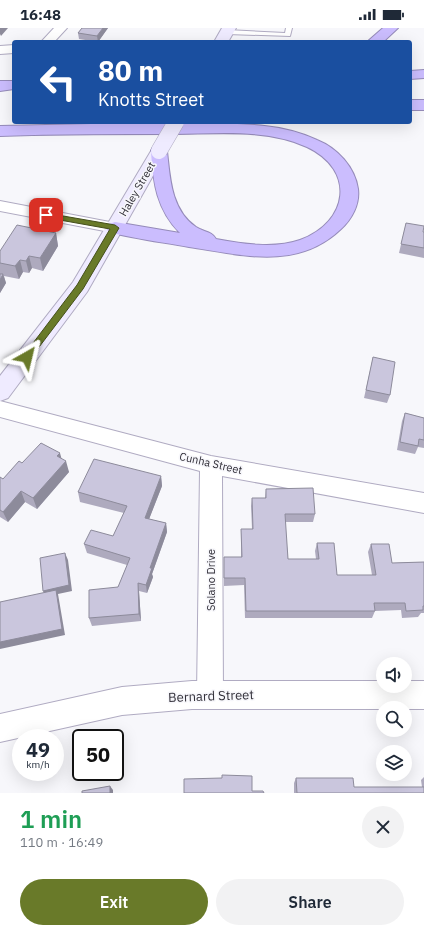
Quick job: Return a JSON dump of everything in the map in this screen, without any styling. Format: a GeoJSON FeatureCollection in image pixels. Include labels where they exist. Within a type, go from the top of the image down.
{"type":"FeatureCollection","features":[{"type":"Feature","properties":{"kind":"highway"},"geometry":{"type":"LineString","coordinates":[[376,40],[391,28]]}},
{"type":"Feature","properties":{"kind":"highway"},"geometry":{"type":"LineString","coordinates":[[412,75],[424,74]]}},
{"type":"Feature","properties":{"kind":"highway"},"geometry":{"type":"LineString","coordinates":[[0,86],[12,85]]}},
{"type":"Feature","properties":{"kind":"highway"},"geometry":{"type":"LineString","coordinates":[[412,105],[424,105]]}},
{"type":"Feature","properties":{"kind":"highway"},"geometry":{"type":"LineString","coordinates":[[0,117],[12,116]]}},
{"type":"Feature","properties":{"kind":"highway"},"geometry":{"type":"LineString","coordinates":[[0,131],[85,129],[266,131],[304,140],[317,146],[340,164],[347,177],[350,190],[349,202],[345,213],[334,226],[321,237],[304,245],[281,251],[233,249],[115,228]]}},
{"type":"Feature","properties":{"kind":"highway"},"geometry":{"type":"LineString","coordinates":[[159,151],[164,197],[175,216],[188,231],[233,249]]}},
{"type":"Feature","properties":{"kind":"main road","name":"Haley Street"},"geometry":{"type":"LineString","coordinates":[[0,392],[80,287],[175,124]]}},
{"type":"Feature","properties":{"kind":"street"},"geometry":{"type":"LineString","coordinates":[[49,40],[61,28]]}},
{"type":"Feature","properties":{"kind":"street"},"geometry":{"type":"LineString","coordinates":[[0,50],[12,49]]}},
{"type":"Feature","properties":{"kind":"street"},"geometry":{"type":"LineString","coordinates":[[0,206],[115,228]]}},
{"type":"Feature","properties":{"kind":"street","name":"Cunha Street"},"geometry":{"type":"LineString","coordinates":[[0,409],[211,464],[424,504]]}},
{"type":"Feature","properties":{"kind":"street","name":"Solano Drive"},"geometry":{"type":"LineString","coordinates":[[210,695],[211,464]]}},
{"type":"Feature","properties":{"kind":"street","name":"Bernard Street"},"geometry":{"type":"LineString","coordinates":[[0,728],[122,701],[210,695],[424,695]]}},
{"type":"Feature","properties":{"kind":"lane"},"geometry":{"type":"LineString","coordinates":[[226,34],[288,35],[289,28]]}},
{"type":"Feature","properties":{"kind":"building"},"geometry":{"type":"Polygon","coordinates":[[[82,28],[103,28],[97,36],[78,33],[82,28]]]}},
{"type":"Feature","properties":{"kind":"building"},"geometry":{"type":"Polygon","coordinates":[[[406,223],[424,226],[424,248],[401,244],[406,223]]]}},
{"type":"Feature","properties":{"kind":"building"},"geometry":{"type":"Polygon","coordinates":[[[17,225],[56,233],[40,258],[29,256],[26,261],[20,260],[15,266],[0,263],[0,251],[17,225]]]}},
{"type":"Feature","properties":{"kind":"building"},"geometry":{"type":"Polygon","coordinates":[[[373,357],[395,362],[390,395],[366,390],[373,357]]]}},
{"type":"Feature","properties":{"kind":"building"},"geometry":{"type":"Polygon","coordinates":[[[405,413],[424,418],[424,440],[419,439],[418,446],[400,442],[405,413]]]}},
{"type":"Feature","properties":{"kind":"building"},"geometry":{"type":"Polygon","coordinates":[[[41,443],[60,453],[57,456],[66,461],[33,498],[21,491],[3,512],[0,510],[0,477],[3,479],[19,461],[22,463],[41,443]]]}},
{"type":"Feature","properties":{"kind":"building"},"geometry":{"type":"Polygon","coordinates":[[[94,459],[161,476],[145,518],[166,523],[150,568],[152,568],[146,585],[138,583],[139,614],[89,618],[89,590],[118,587],[130,558],[84,544],[91,530],[113,536],[127,506],[78,492],[94,459]]]}},
{"type":"Feature","properties":{"kind":"building"},"geometry":{"type":"Polygon","coordinates":[[[313,488],[315,514],[285,514],[288,559],[319,559],[317,543],[334,543],[337,575],[376,575],[371,544],[389,544],[392,563],[424,562],[423,610],[406,611],[405,603],[374,603],[375,611],[246,611],[245,578],[224,578],[224,557],[242,557],[241,529],[253,529],[252,498],[266,498],[266,489],[313,488]]]}},
{"type":"Feature","properties":{"kind":"building"},"geometry":{"type":"Polygon","coordinates":[[[65,553],[69,585],[43,591],[40,558],[65,553]]]}},
{"type":"Feature","properties":{"kind":"building"},"geometry":{"type":"Polygon","coordinates":[[[56,590],[62,629],[0,642],[0,602],[56,590]]]}},
{"type":"Feature","properties":{"kind":"building"},"geometry":{"type":"Polygon","coordinates":[[[222,775],[252,776],[252,791],[263,791],[264,793],[184,793],[184,779],[222,778],[222,775]]]}},
{"type":"Feature","properties":{"kind":"building"},"geometry":{"type":"Polygon","coordinates":[[[296,778],[353,778],[354,787],[424,787],[424,793],[297,793],[296,778]]]}},
{"type":"Feature","properties":{"kind":"building"},"geometry":{"type":"Polygon","coordinates":[[[110,786],[110,793],[82,793],[82,791],[110,786]]]}},
{"type":"Feature","properties":{"kind":"route"},"geometry":{"type":"LineString","coordinates":[[27,357],[80,287],[115,228],[91,225],[46,215]]}}]}
